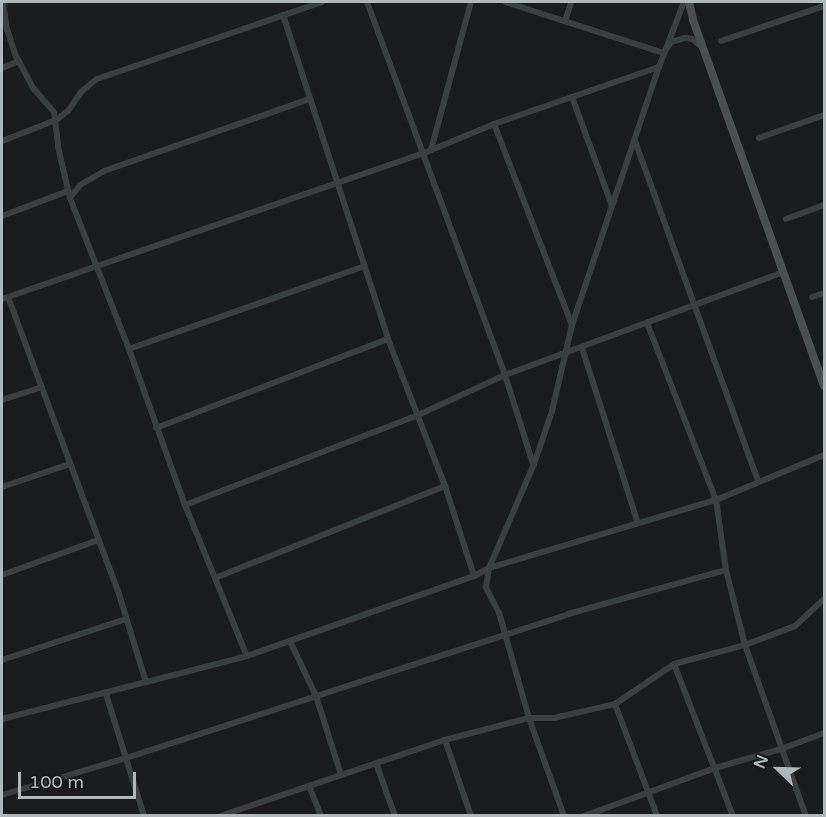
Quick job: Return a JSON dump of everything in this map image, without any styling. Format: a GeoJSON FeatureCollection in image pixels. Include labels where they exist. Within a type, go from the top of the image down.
{"type":"FeatureCollection","features":[{"type":"Feature","properties":{"kind":"street"},"geometry":{"type":"LineString","coordinates":[[3,2],[9,38],[19,61],[34,89],[52,109],[69,194],[129,349],[185,505],[247,656]]}},
{"type":"Feature","properties":{"kind":"street"},"geometry":{"type":"LineString","coordinates":[[2,141],[56,120],[68,111],[82,91],[97,79],[322,2]]}},
{"type":"Feature","properties":{"kind":"street"},"geometry":{"type":"LineString","coordinates":[[367,2],[428,151],[506,375],[534,464]]}},
{"type":"Feature","properties":{"kind":"street"},"geometry":{"type":"LineString","coordinates":[[428,151],[471,2]]}},
{"type":"Feature","properties":{"kind":"street"},"geometry":{"type":"LineString","coordinates":[[505,2],[664,53]]}},
{"type":"Feature","properties":{"kind":"street"},"geometry":{"type":"LineString","coordinates":[[565,21],[571,2]]}},
{"type":"Feature","properties":{"kind":"street"},"geometry":{"type":"LineString","coordinates":[[564,816],[529,718],[503,635],[499,613],[486,588],[489,568],[534,464],[552,411],[572,325],[659,67],[684,2]]}},
{"type":"Feature","properties":{"kind":"street"},"geometry":{"type":"LineString","coordinates":[[689,2],[825,385]]}},
{"type":"Feature","properties":{"kind":"street"},"geometry":{"type":"LineString","coordinates":[[721,41],[825,6]]}},
{"type":"Feature","properties":{"kind":"street"},"geometry":{"type":"LineString","coordinates":[[283,15],[388,339],[445,486],[474,576]]}},
{"type":"Feature","properties":{"kind":"street"},"geometry":{"type":"LineString","coordinates":[[664,53],[671,42],[685,38],[698,43],[706,54]]}},
{"type":"Feature","properties":{"kind":"street"},"geometry":{"type":"LineString","coordinates":[[2,68],[19,61]]}},
{"type":"Feature","properties":{"kind":"street"},"geometry":{"type":"LineString","coordinates":[[146,682],[126,619],[42,387],[5,298],[428,151],[494,124],[659,67]]}},
{"type":"Feature","properties":{"kind":"street"},"geometry":{"type":"LineString","coordinates":[[572,97],[612,206]]}},
{"type":"Feature","properties":{"kind":"street"},"geometry":{"type":"LineString","coordinates":[[2,216],[69,194],[87,179],[104,171],[310,99]]}},
{"type":"Feature","properties":{"kind":"street"},"geometry":{"type":"LineString","coordinates":[[759,138],[825,115]]}},
{"type":"Feature","properties":{"kind":"street"},"geometry":{"type":"LineString","coordinates":[[494,124],[572,325]]}},
{"type":"Feature","properties":{"kind":"street"},"geometry":{"type":"LineString","coordinates":[[635,141],[758,482]]}},
{"type":"Feature","properties":{"kind":"street"},"geometry":{"type":"LineString","coordinates":[[786,219],[825,205]]}},
{"type":"Feature","properties":{"kind":"street"},"geometry":{"type":"LineString","coordinates":[[129,349],[365,266]]}},
{"type":"Feature","properties":{"kind":"street"},"geometry":{"type":"LineString","coordinates":[[185,505],[418,415],[506,375],[566,355],[647,322],[784,272]]}},
{"type":"Feature","properties":{"kind":"street"},"geometry":{"type":"LineString","coordinates":[[812,297],[825,293]]}},
{"type":"Feature","properties":{"kind":"street"},"geometry":{"type":"LineString","coordinates":[[647,322],[716,500],[726,570],[745,645],[806,816]]}},
{"type":"Feature","properties":{"kind":"street"},"geometry":{"type":"LineString","coordinates":[[156,428],[388,339]]}},
{"type":"Feature","properties":{"kind":"street"},"geometry":{"type":"LineString","coordinates":[[582,348],[638,523]]}},
{"type":"Feature","properties":{"kind":"street"},"geometry":{"type":"LineString","coordinates":[[2,400],[42,387]]}},
{"type":"Feature","properties":{"kind":"street"},"geometry":{"type":"LineString","coordinates":[[2,719],[247,656],[474,576],[489,568],[716,500],[825,455]]}},
{"type":"Feature","properties":{"kind":"street"},"geometry":{"type":"LineString","coordinates":[[2,486],[70,464]]}},
{"type":"Feature","properties":{"kind":"street"},"geometry":{"type":"LineString","coordinates":[[215,578],[445,486]]}},
{"type":"Feature","properties":{"kind":"street"},"geometry":{"type":"LineString","coordinates":[[2,575],[98,540]]}},
{"type":"Feature","properties":{"kind":"street"},"geometry":{"type":"LineString","coordinates":[[2,795],[126,758],[503,635],[726,570]]}},
{"type":"Feature","properties":{"kind":"street"},"geometry":{"type":"LineString","coordinates":[[220,816],[242,813],[309,786],[445,740],[529,718],[554,718],[615,704],[674,664],[745,645],[795,626],[825,598]]}},
{"type":"Feature","properties":{"kind":"street"},"geometry":{"type":"LineString","coordinates":[[2,660],[126,619]]}},
{"type":"Feature","properties":{"kind":"street"},"geometry":{"type":"LineString","coordinates":[[290,641],[316,696],[341,775]]}},
{"type":"Feature","properties":{"kind":"street"},"geometry":{"type":"LineString","coordinates":[[674,664],[733,816]]}},
{"type":"Feature","properties":{"kind":"street"},"geometry":{"type":"LineString","coordinates":[[106,694],[144,816]]}},
{"type":"Feature","properties":{"kind":"street"},"geometry":{"type":"LineString","coordinates":[[615,704],[657,816]]}},
{"type":"Feature","properties":{"kind":"street"},"geometry":{"type":"LineString","coordinates":[[584,816],[715,768],[781,749],[825,733]]}},
{"type":"Feature","properties":{"kind":"street"},"geometry":{"type":"LineString","coordinates":[[445,740],[471,816]]}},
{"type":"Feature","properties":{"kind":"street"},"geometry":{"type":"LineString","coordinates":[[376,764],[395,816]]}},
{"type":"Feature","properties":{"kind":"street"},"geometry":{"type":"LineString","coordinates":[[309,786],[321,816]]}}]}
